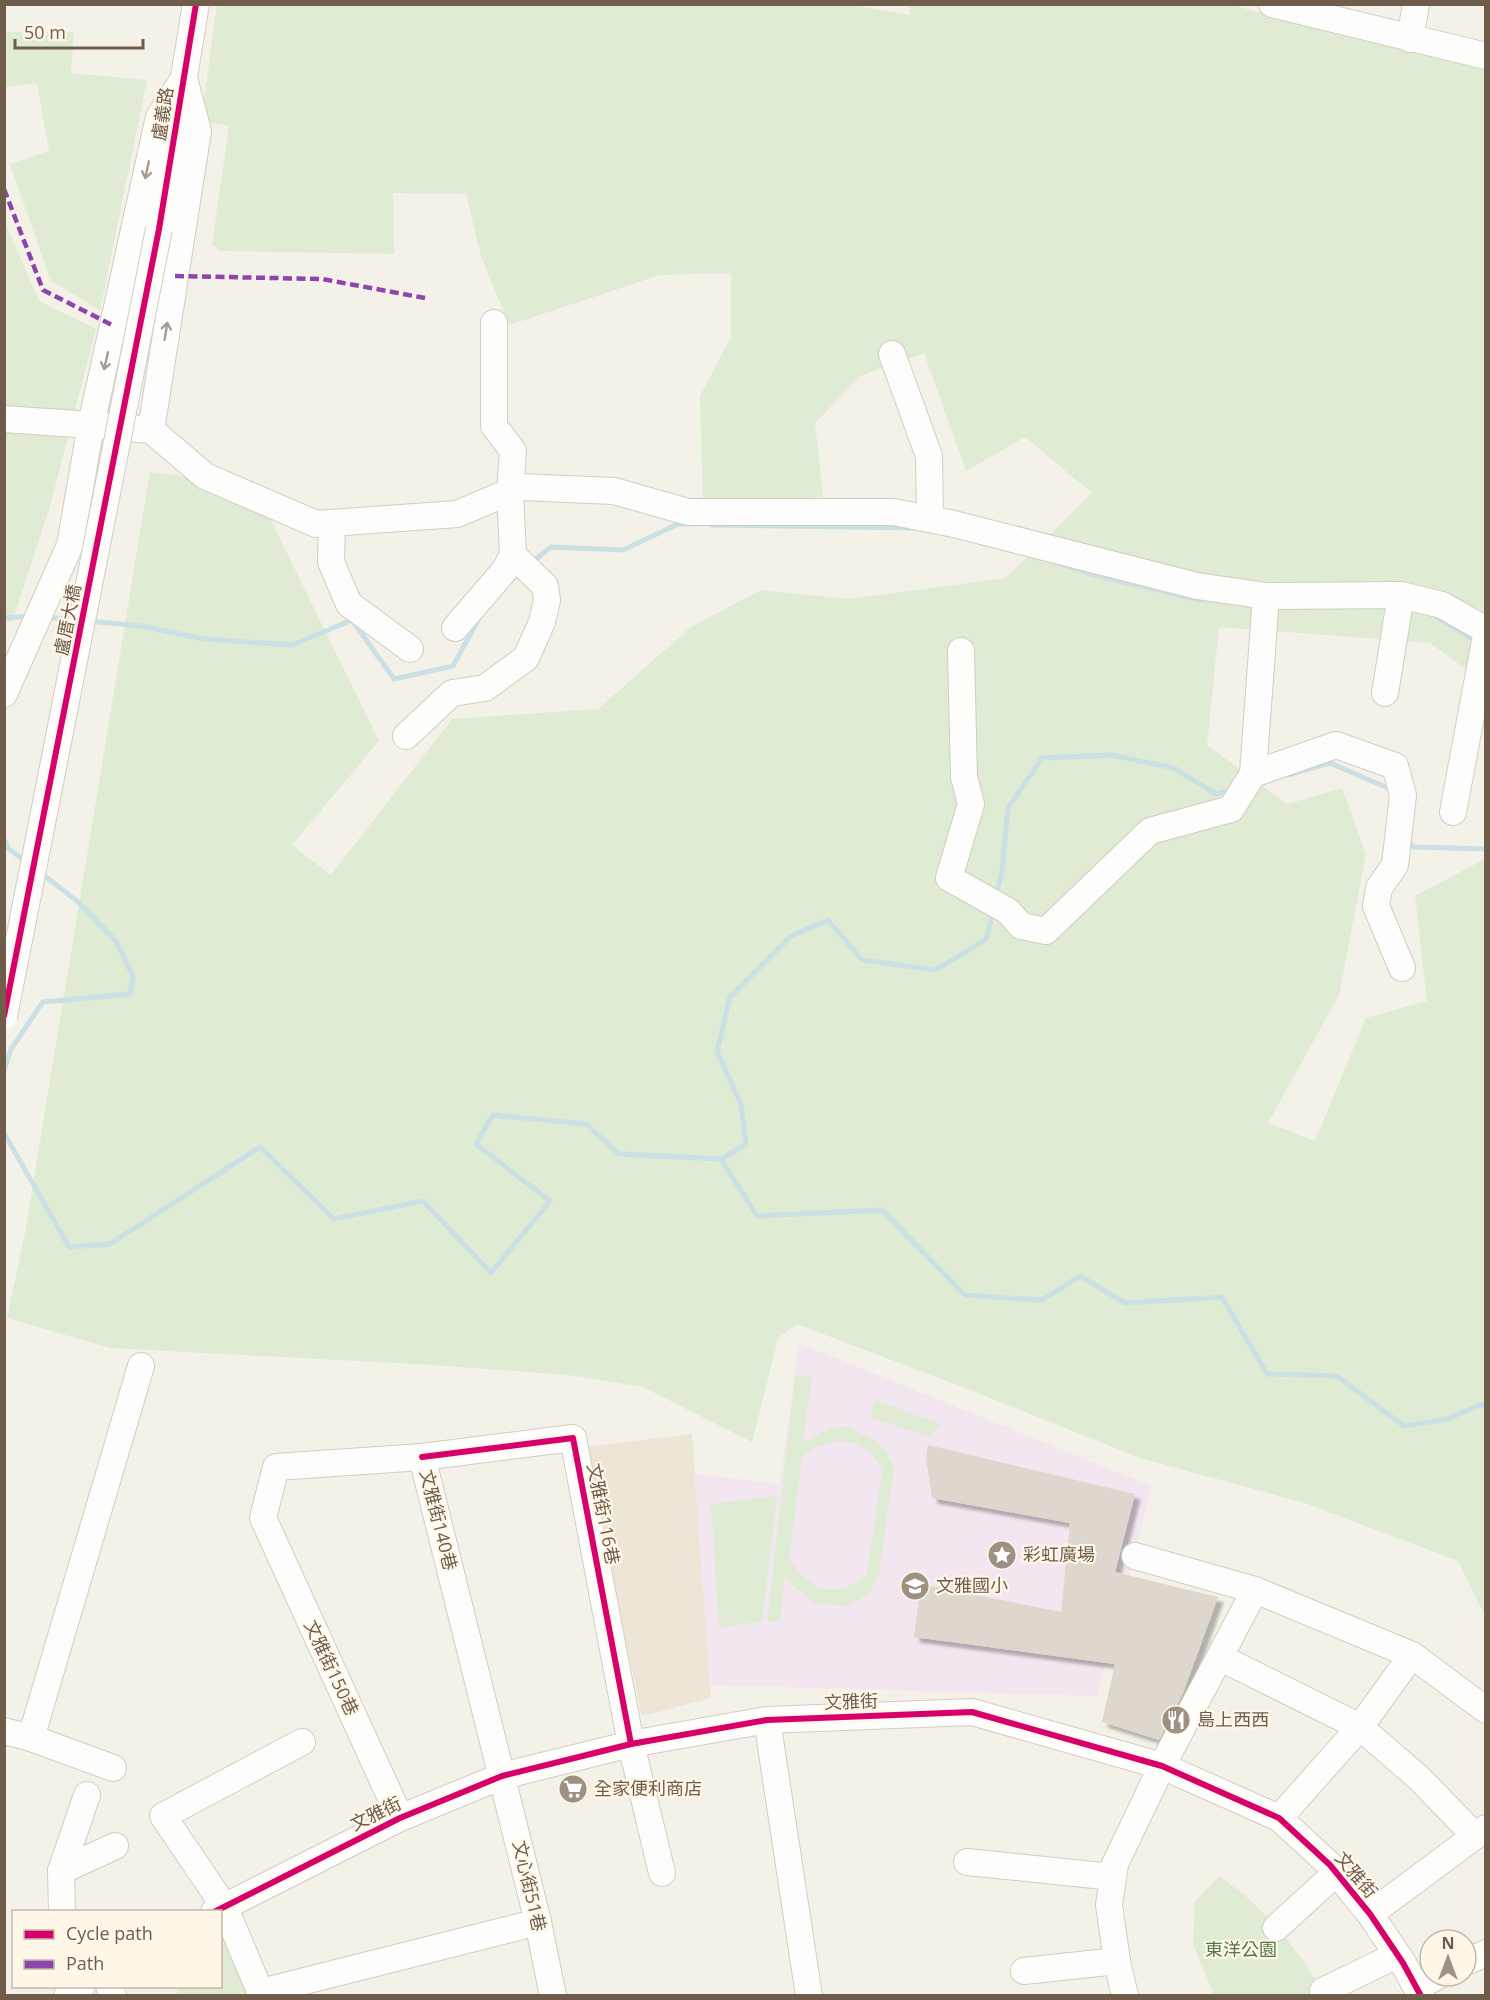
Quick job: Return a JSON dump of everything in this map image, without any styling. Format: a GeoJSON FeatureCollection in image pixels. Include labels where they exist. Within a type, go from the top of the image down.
{"type":"FeatureCollection","features":[{"type":"Feature","properties":{"kind":"street","name":"盧義路"},"geometry":{"type":"LineString","coordinates":[[159,229],[196,4]]}},
{"type":"Feature","properties":{"kind":"street"},"geometry":{"type":"LineString","coordinates":[[1272,4],[1485,56]]}},
{"type":"Feature","properties":{"kind":"street"},"geometry":{"type":"LineString","coordinates":[[1410,39],[1416,4]]}},
{"type":"Feature","properties":{"kind":"street"},"geometry":{"type":"LineString","coordinates":[[4,694],[70,545],[91,425],[159,117],[184,78]]}},
{"type":"Feature","properties":{"kind":"street"},"geometry":{"type":"LineString","coordinates":[[151,430],[198,131],[184,78]]}},
{"type":"Feature","properties":{"kind":"street","name":"盧厝大橋"},"geometry":{"type":"LineString","coordinates":[[4,1016],[159,229]]}},
{"type":"Feature","properties":{"kind":"street"},"geometry":{"type":"LineString","coordinates":[[406,736],[452,693],[485,688],[526,658],[542,622],[547,600],[544,586],[521,563],[510,492],[513,451],[494,426],[494,322]]}},
{"type":"Feature","properties":{"kind":"street"},"geometry":{"type":"LineString","coordinates":[[892,354],[929,456],[930,519]]}},
{"type":"Feature","properties":{"kind":"street"},"geometry":{"type":"LineString","coordinates":[[4,419],[151,430],[205,476],[316,524],[457,514],[521,487],[614,491],[688,512],[894,512],[1265,601],[1442,605],[1485,639],[1453,812]]}},
{"type":"Feature","properties":{"kind":"street"},"geometry":{"type":"LineString","coordinates":[[332,523],[331,562],[349,604],[410,649]]}},
{"type":"Feature","properties":{"kind":"street"},"geometry":{"type":"LineString","coordinates":[[455,627],[504,571],[521,563]]}},
{"type":"Feature","properties":{"kind":"street"},"geometry":{"type":"LineString","coordinates":[[961,651],[964,777],[971,804],[949,878],[1008,911],[1021,926],[1046,931],[1150,831],[1231,809],[1248,783],[1265,601]]}},
{"type":"Feature","properties":{"kind":"street"},"geometry":{"type":"LineString","coordinates":[[1385,693],[1400,605]]}},
{"type":"Feature","properties":{"kind":"street"},"geometry":{"type":"LineString","coordinates":[[1248,783],[1336,745],[1395,766],[1403,795],[1395,865],[1379,888],[1376,906],[1402,968]]}},
{"type":"Feature","properties":{"kind":"street"},"geometry":{"type":"LineString","coordinates":[[32,1738],[141,1366]]}},
{"type":"Feature","properties":{"kind":"street","name":"文雅街116巷"},"geometry":{"type":"LineString","coordinates":[[422,1457],[573,1438],[631,1744]]}},
{"type":"Feature","properties":{"kind":"street","name":"文雅街140巷"},"geometry":{"type":"LineString","coordinates":[[263,1518],[276,1467],[422,1457],[502,1776]]}},
{"type":"Feature","properties":{"kind":"street","name":"文雅街150巷"},"geometry":{"type":"LineString","coordinates":[[263,1518],[400,1818]]}},
{"type":"Feature","properties":{"kind":"street"},"geometry":{"type":"LineString","coordinates":[[1135,1556],[1255,1590],[1412,1655],[1485,1710]]}},
{"type":"Feature","properties":{"kind":"street"},"geometry":{"type":"LineString","coordinates":[[1125,1995],[1117,1961],[1109,1905],[1116,1864],[1162,1766],[1255,1590]]}},
{"type":"Feature","properties":{"kind":"street"},"geometry":{"type":"LineString","coordinates":[[1279,1818],[1360,1727],[1412,1655]]}},
{"type":"Feature","properties":{"kind":"street"},"geometry":{"type":"LineString","coordinates":[[1221,1658],[1360,1727],[1480,1832],[1370,1914]]}},
{"type":"Feature","properties":{"kind":"street","name":"文雅街"},"geometry":{"type":"LineString","coordinates":[[219,1909],[400,1818],[502,1776],[631,1744],[767,1720],[972,1712],[1162,1766],[1279,1818],[1336,1873],[1370,1914],[1397,1955],[1418,1978]]}},
{"type":"Feature","properties":{"kind":"street"},"geometry":{"type":"LineString","coordinates":[[767,1720],[809,1995]]}},
{"type":"Feature","properties":{"kind":"street"},"geometry":{"type":"LineString","coordinates":[[4,1731],[32,1738],[113,1768]]}},
{"type":"Feature","properties":{"kind":"street"},"geometry":{"type":"LineString","coordinates":[[219,1909],[163,1816],[302,1742]]}},
{"type":"Feature","properties":{"kind":"street"},"geometry":{"type":"LineString","coordinates":[[631,1744],[662,1873]]}},
{"type":"Feature","properties":{"kind":"street","name":"文心街51巷"},"geometry":{"type":"LineString","coordinates":[[502,1776],[538,1922],[553,1995]]}},
{"type":"Feature","properties":{"kind":"street"},"geometry":{"type":"LineString","coordinates":[[62,1910],[61,1871],[87,1796]]}},
{"type":"Feature","properties":{"kind":"street"},"geometry":{"type":"LineString","coordinates":[[61,1871],[115,1846]]}},
{"type":"Feature","properties":{"kind":"street"},"geometry":{"type":"LineString","coordinates":[[967,1862],[1113,1878]]}},
{"type":"Feature","properties":{"kind":"street"},"geometry":{"type":"LineString","coordinates":[[1276,1928],[1336,1873]]}},
{"type":"Feature","properties":{"kind":"street"},"geometry":{"type":"LineString","coordinates":[[222,1915],[262,1994],[538,1922]]}},
{"type":"Feature","properties":{"kind":"street"},"geometry":{"type":"LineString","coordinates":[[1323,1991],[1397,1955]]}},
{"type":"Feature","properties":{"kind":"street"},"geometry":{"type":"LineString","coordinates":[[1024,1971],[1117,1961]]}},
{"type":"Feature","properties":{"kind":"shaded area","name":"文雅國小"},"geometry":{"type":"Polygon","coordinates":[[[799,1343],[1152,1486],[1097,1696],[710,1685],[695,1474],[780,1484],[799,1343]]]}},
{"type":"Feature","properties":{"kind":"shaded area"},"geometry":{"type":"Polygon","coordinates":[[[692,1434],[711,1698],[642,1716],[584,1447],[692,1434]]]}},
{"type":"Feature","properties":{"kind":"green space"},"geometry":{"type":"Polygon","coordinates":[[[846,4],[910,15],[909,4],[1233,5],[1285,20],[1485,66],[1485,683],[1430,643],[1219,627],[1207,745],[1287,804],[1342,788],[1366,854],[1339,995],[1268,1123],[1315,1141],[1366,1018],[1427,1001],[1415,896],[1485,859],[1485,1613],[1458,1561],[1305,1503],[1140,1458],[797,1324],[778,1338],[752,1442],[643,1387],[568,1375],[433,1365],[110,1348],[7,1318],[25,1233],[150,472],[253,484],[379,741],[292,845],[331,875],[452,719],[598,709],[691,627],[761,590],[848,599],[1006,578],[1092,493],[1025,437],[966,471],[924,353],[860,376],[815,423],[823,497],[703,505],[700,396],[731,337],[731,273],[660,275],[509,325],[481,256],[466,194],[393,193],[394,254],[220,251],[212,244],[229,126],[201,121],[217,5],[846,4]]]}},
{"type":"Feature","properties":{"kind":"green space"},"geometry":{"type":"Polygon","coordinates":[[[5,32],[74,32],[71,73],[147,80],[100,310],[51,281],[10,164],[49,151],[37,83],[5,87],[5,32]]]}},
{"type":"Feature","properties":{"kind":"green space"},"geometry":{"type":"Polygon","coordinates":[[[4,220],[39,301],[96,329],[50,506],[12,622],[4,620],[4,220]]]}},
{"type":"Feature","properties":{"kind":"green space"},"geometry":{"type":"Polygon","coordinates":[[[795,1376],[812,1377],[803,1442],[834,1427],[848,1427],[875,1440],[884,1449],[894,1467],[879,1575],[869,1594],[845,1606],[815,1603],[790,1584],[785,1576],[780,1622],[767,1621],[795,1376]],[[834,1441],[818,1446],[802,1457],[789,1560],[807,1580],[816,1586],[834,1590],[855,1582],[867,1574],[882,1471],[874,1457],[864,1447],[851,1442],[834,1441]]]}},
{"type":"Feature","properties":{"kind":"green space"},"geometry":{"type":"Polygon","coordinates":[[[875,1400],[940,1424],[931,1437],[870,1417],[875,1400]]]}},
{"type":"Feature","properties":{"kind":"green space"},"geometry":{"type":"Polygon","coordinates":[[[777,1496],[762,1621],[719,1628],[711,1504],[777,1496]]]}},
{"type":"Feature","properties":{"kind":"green space","name":"東洋公園"},"geometry":{"type":"Polygon","coordinates":[[[1219,1876],[1249,1899],[1271,1921],[1300,1957],[1326,1995],[1214,1995],[1193,1944],[1195,1902],[1219,1876]]]}},
{"type":"Feature","properties":{"kind":"green space"},"geometry":{"type":"Polygon","coordinates":[[[222,1923],[259,1995],[176,1996],[178,1988],[222,1988],[222,1923]]]}},
{"type":"Feature","properties":{"kind":"building"},"geometry":{"type":"Polygon","coordinates":[[[928,1445],[1135,1494],[1115,1572],[1218,1597],[1183,1693],[1159,1740],[1102,1722],[1115,1664],[914,1637],[921,1584],[1061,1612],[1070,1523],[932,1498],[926,1458],[928,1445]]]}},
{"type":"Feature","properties":{"kind":"waterway"},"geometry":{"type":"LineString","coordinates":[[531,563],[551,547],[623,550],[678,524],[690,524]]}},
{"type":"Feature","properties":{"kind":"waterway"},"geometry":{"type":"LineString","coordinates":[[711,525],[912,528]]}},
{"type":"Feature","properties":{"kind":"waterway"},"geometry":{"type":"LineString","coordinates":[[1055,562],[1090,574],[1200,600],[1212,600]]}},
{"type":"Feature","properties":{"kind":"waterway"},"geometry":{"type":"LineString","coordinates":[[1433,615],[1476,641]]}},
{"type":"Feature","properties":{"kind":"waterway"},"geometry":{"type":"LineString","coordinates":[[4,618],[31,616]]}},
{"type":"Feature","properties":{"kind":"waterway"},"geometry":{"type":"LineString","coordinates":[[46,617],[76,620]]}},
{"type":"Feature","properties":{"kind":"waterway"},"geometry":{"type":"LineString","coordinates":[[88,621],[141,626],[204,639],[292,645],[352,620],[394,679],[453,666],[478,620]]}},
{"type":"Feature","properties":{"kind":"waterway"},"geometry":{"type":"LineString","coordinates":[[996,897],[1002,871],[1008,808],[1042,758],[1111,755],[1174,768],[1216,794],[1232,790]]}},
{"type":"Feature","properties":{"kind":"waterway"},"geometry":{"type":"LineString","coordinates":[[1284,776],[1330,763],[1390,789],[1391,792]]}},
{"type":"Feature","properties":{"kind":"waterway"},"geometry":{"type":"LineString","coordinates":[[4,839],[9,849],[26,862]]}},
{"type":"Feature","properties":{"kind":"waterway"},"geometry":{"type":"LineString","coordinates":[[1406,840],[1414,847],[1486,849]]}},
{"type":"Feature","properties":{"kind":"waterway"},"geometry":{"type":"LineString","coordinates":[[4,1071],[11,1049],[43,1002],[130,994],[133,976],[116,941],[77,901],[41,873]]}},
{"type":"Feature","properties":{"kind":"waterway"},"geometry":{"type":"LineString","coordinates":[[721,1159],[746,1144],[741,1104],[717,1052],[730,997],[791,936],[828,920],[862,960],[936,970],[986,939],[993,912]]}},
{"type":"Feature","properties":{"kind":"waterway"},"geometry":{"type":"LineString","coordinates":[[4,1133],[69,1247],[110,1244],[260,1147],[334,1219],[423,1201],[491,1273],[550,1201],[476,1144],[493,1115],[586,1124],[619,1154],[721,1159],[757,1216],[882,1210],[965,1295],[1042,1300],[1080,1276],[1125,1303],[1222,1297],[1267,1374],[1337,1376],[1404,1426],[1447,1419],[1482,1404],[1486,1407]]}},
{"type":"Feature","properties":{"kind":"marked path"},"geometry":{"type":"LineString","coordinates":[[4,189],[43,290],[114,326]]}},
{"type":"Feature","properties":{"kind":"marked path"},"geometry":{"type":"LineString","coordinates":[[175,276],[322,279],[425,298]]}},
{"type":"Feature","properties":{"kind":"cycle path"},"geometry":{"type":"LineString","coordinates":[[4,1016],[159,229],[196,4]]}},
{"type":"Feature","properties":{"kind":"cycle path"},"geometry":{"type":"LineString","coordinates":[[422,1457],[573,1438],[631,1744]]}},
{"type":"Feature","properties":{"kind":"cycle path"},"geometry":{"type":"LineString","coordinates":[[218,1910],[400,1818],[502,1776],[631,1744],[767,1720],[972,1712],[1162,1766],[1279,1818],[1330,1865],[1370,1914],[1403,1963],[1421,1996]]}},
{"type":"Feature","properties":{"kind":"place","name":"彩虹廣場"},"geometry":{"type":"Point","coordinates":[1002,1555]}},
{"type":"Feature","properties":{"kind":"place","name":"文雅國小"},"geometry":{"type":"Point","coordinates":[915,1586]}},
{"type":"Feature","properties":{"kind":"place","name":"島上西西"},"geometry":{"type":"Point","coordinates":[1176,1720]}},
{"type":"Feature","properties":{"kind":"place","name":"全家便利商店"},"geometry":{"type":"Point","coordinates":[573,1789]}}]}
